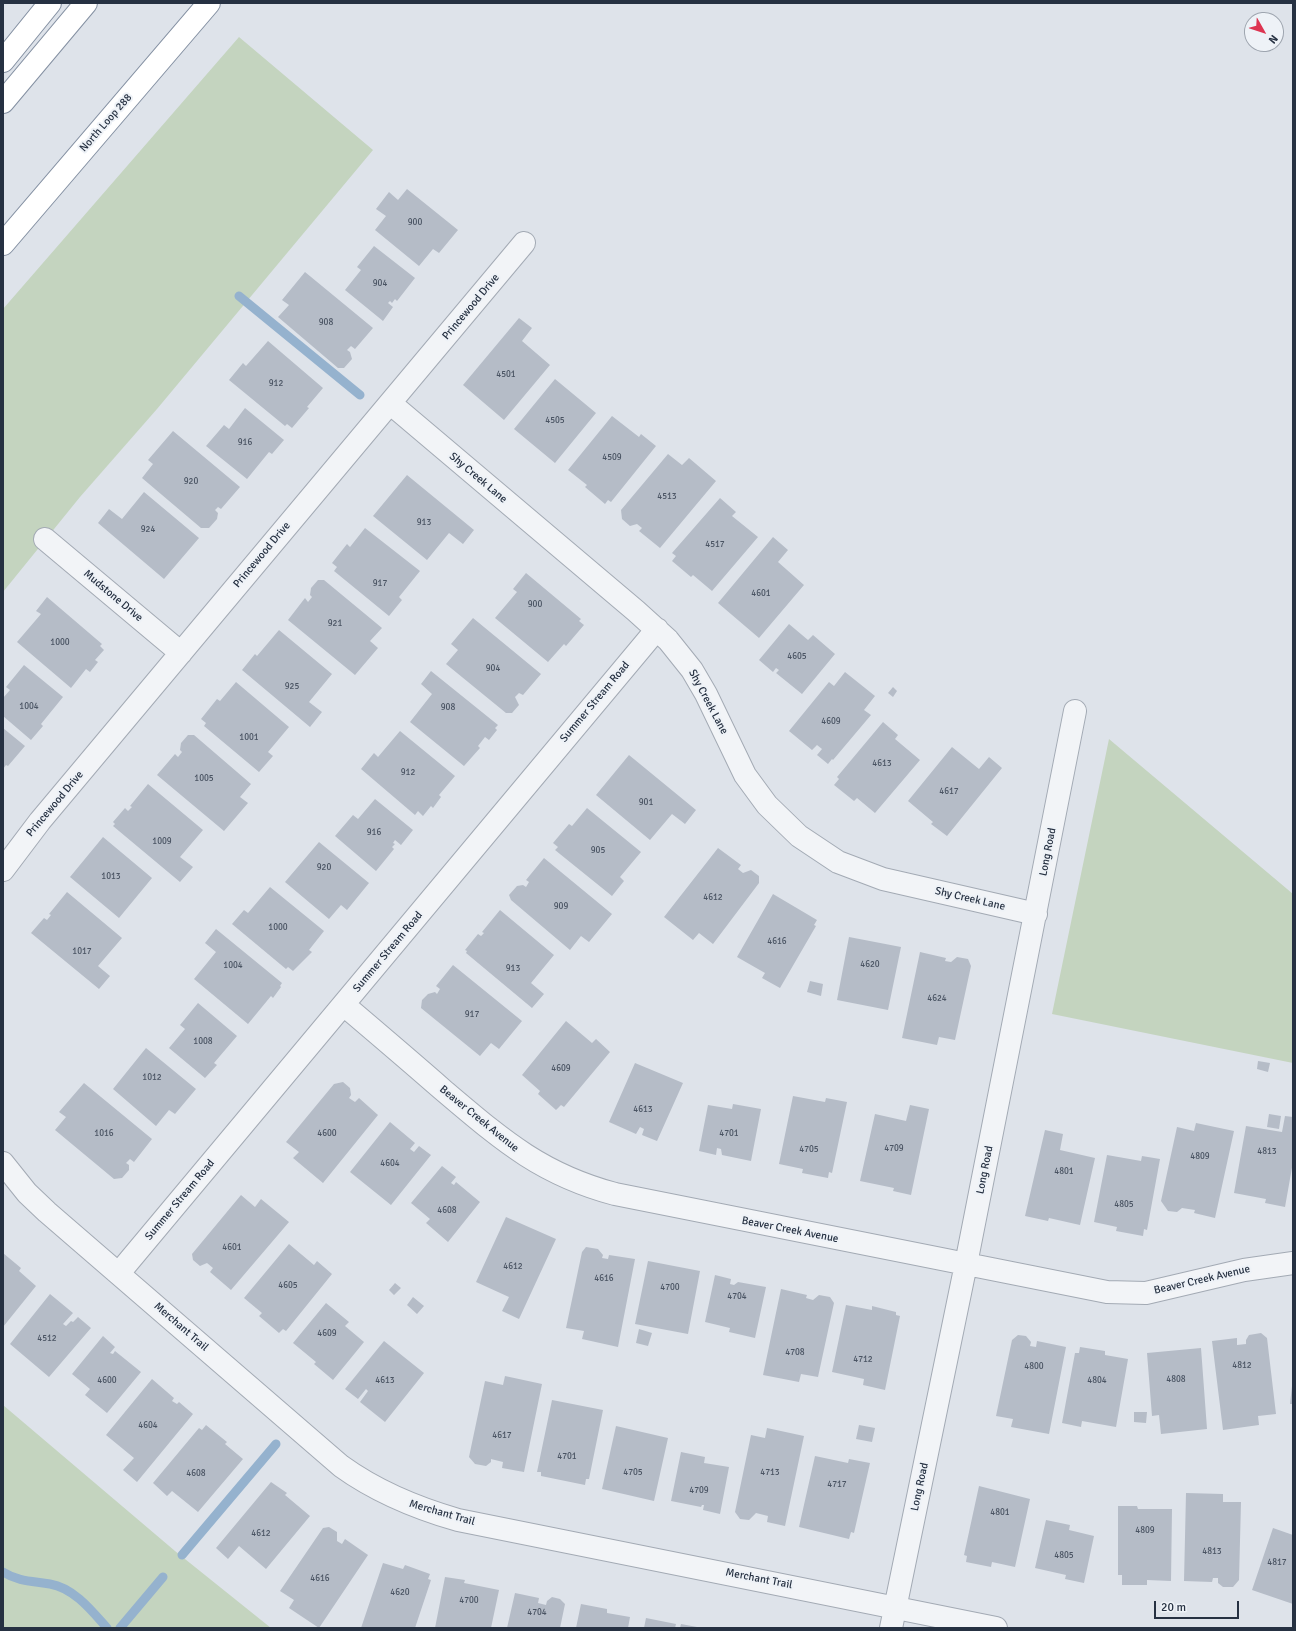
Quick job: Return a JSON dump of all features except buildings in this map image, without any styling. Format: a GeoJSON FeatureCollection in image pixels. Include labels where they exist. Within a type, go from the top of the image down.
{"type":"FeatureCollection","features":[{"type":"Feature","properties":{"kind":"highway"},"geometry":{"type":"LineString","coordinates":[[3,61],[50,3]]}},
{"type":"Feature","properties":{"kind":"highway"},"geometry":{"type":"LineString","coordinates":[[3,102],[86,3]]}},
{"type":"Feature","properties":{"kind":"highway","name":"North Loop 288"},"geometry":{"type":"LineString","coordinates":[[3,244],[208,3]]}},
{"type":"Feature","properties":{"kind":"highway"},"geometry":{"type":"LineString","coordinates":[[70,166],[197,31],[226,3]]}},
{"type":"Feature","properties":{"kind":"street","name":"Princewood Drive"},"geometry":{"type":"LineString","coordinates":[[3,870],[44,816],[524,243]]}},
{"type":"Feature","properties":{"kind":"street","name":"Shy Creek Lane"},"geometry":{"type":"LineString","coordinates":[[390,403],[657,629],[678,653],[699,681],[748,780],[767,805],[799,836],[838,862],[883,880],[1036,914]]}},
{"type":"Feature","properties":{"kind":"street","name":"Mudstone Drive"},"geometry":{"type":"LineString","coordinates":[[45,539],[182,653]]}},
{"type":"Feature","properties":{"kind":"street","name":"Summer Stream Road"},"geometry":{"type":"LineString","coordinates":[[119,1273],[657,629]]}},
{"type":"Feature","properties":{"kind":"street","name":"Long Road"},"geometry":{"type":"LineString","coordinates":[[891,1628],[966,1264],[1075,711]]}},
{"type":"Feature","properties":{"kind":"street","name":"Beaver Creek Avenue"},"geometry":{"type":"LineString","coordinates":[[344,1005],[508,1144],[535,1162],[578,1182],[641,1200],[1099,1291],[1146,1293],[1244,1270],[1293,1262]]}},
{"type":"Feature","properties":{"kind":"street","name":"Merchant Trail"},"geometry":{"type":"LineString","coordinates":[[3,1163],[27,1193],[47,1212],[341,1466],[367,1484],[395,1498],[458,1520],[996,1628]]}},
{"type":"Feature","properties":{"kind":"green space"},"geometry":{"type":"Polygon","coordinates":[[[239,37],[373,150],[157,409],[80,497],[3,592],[3,309],[239,37]]]}},
{"type":"Feature","properties":{"kind":"green space"},"geometry":{"type":"Polygon","coordinates":[[[1109,739],[1293,894],[1293,1063],[1052,1014],[1109,739]]]}},
{"type":"Feature","properties":{"kind":"green space"},"geometry":{"type":"Polygon","coordinates":[[[3,1405],[175,1551],[271,1628],[3,1628],[3,1405]]]}},
{"type":"Feature","properties":{"kind":"waterway"},"geometry":{"type":"LineString","coordinates":[[239,296],[360,395]]}},
{"type":"Feature","properties":{"kind":"waterway"},"geometry":{"type":"LineString","coordinates":[[182,1555],[276,1444]]}},
{"type":"Feature","properties":{"kind":"waterway"},"geometry":{"type":"LineString","coordinates":[[3,1572],[15,1578],[59,1586],[67,1590],[82,1601],[107,1628]]}},
{"type":"Feature","properties":{"kind":"waterway"},"geometry":{"type":"LineString","coordinates":[[120,1628],[163,1577]]}}]}
